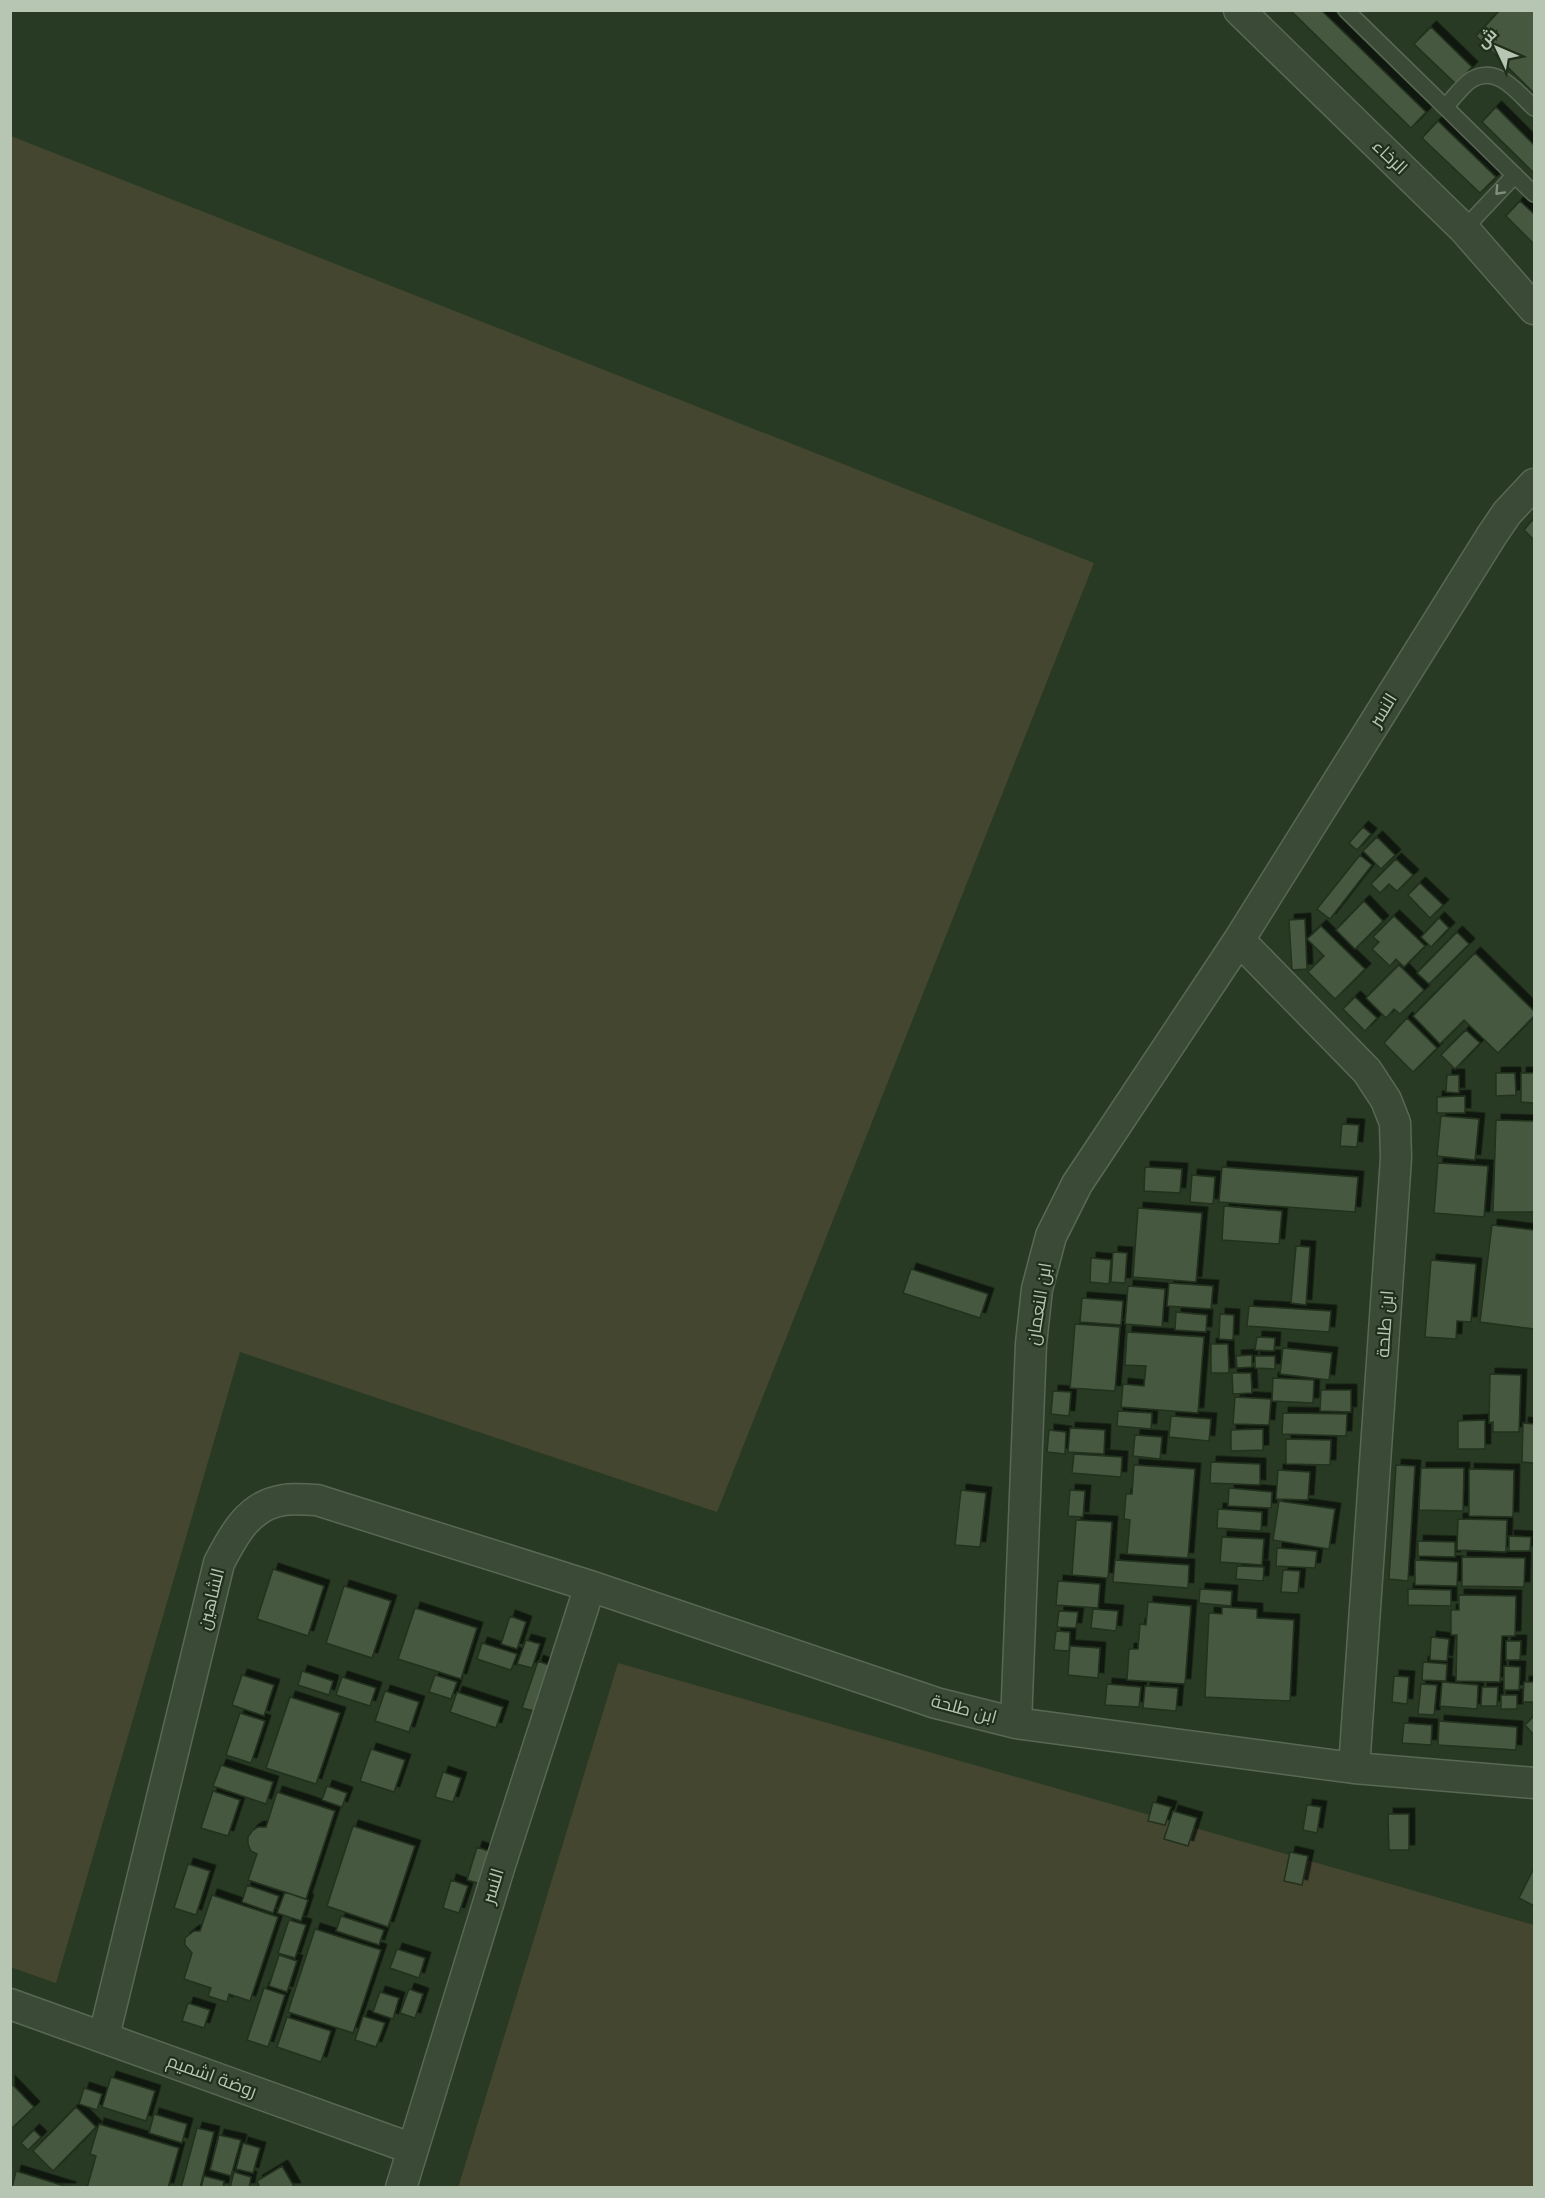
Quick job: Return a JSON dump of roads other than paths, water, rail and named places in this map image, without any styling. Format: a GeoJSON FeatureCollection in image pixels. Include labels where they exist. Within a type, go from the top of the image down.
{"type":"FeatureCollection","features":[{"type":"Feature","properties":{"kind":"street","name":"الرخاء"},"geometry":{"type":"LineString","coordinates":[[1239,10],[1464,229],[1534,309]]}},
{"type":"Feature","properties":{"kind":"street","name":"النسر"},"geometry":{"type":"LineString","coordinates":[[1239,940],[1492,535],[1507,513],[1534,484]]}},
{"type":"Feature","properties":{"kind":"street","name":"ابن النعمان"},"geometry":{"type":"LineString","coordinates":[[1016,1723],[1031,1344],[1037,1289],[1051,1236],[1077,1184],[1239,940]]}},
{"type":"Feature","properties":{"kind":"street","name":"ابن طلحة"},"geometry":{"type":"LineString","coordinates":[[1239,940],[1367,1071],[1386,1100],[1395,1123],[1396,1158],[1354,1768]]}},
{"type":"Feature","properties":{"kind":"street","name":"الشاهين"},"geometry":{"type":"LineString","coordinates":[[104,2036],[219,1563],[235,1533],[254,1511],[283,1500],[317,1500],[590,1586]]}},
{"type":"Feature","properties":{"kind":"street","name":"النسر"},"geometry":{"type":"LineString","coordinates":[[401,2187],[500,1865],[590,1586]]}},
{"type":"Feature","properties":{"kind":"street","name":"ابن طلحة"},"geometry":{"type":"LineString","coordinates":[[590,1586],[936,1703],[1016,1723],[1354,1768],[1534,1783]]}},
{"type":"Feature","properties":{"kind":"street","name":"روضة اشميم"},"geometry":{"type":"LineString","coordinates":[[10,2004],[413,2149]]}},
{"type":"Feature","properties":{"kind":"lane"},"geometry":{"type":"LineString","coordinates":[[1346,10],[1534,194]]}},
{"type":"Feature","properties":{"kind":"lane"},"geometry":{"type":"LineString","coordinates":[[1445,107],[1471,80],[1488,74],[1499,77],[1534,108]]}},
{"type":"Feature","properties":{"kind":"lane"},"geometry":{"type":"LineString","coordinates":[[1464,229],[1515,175]]}}]}
